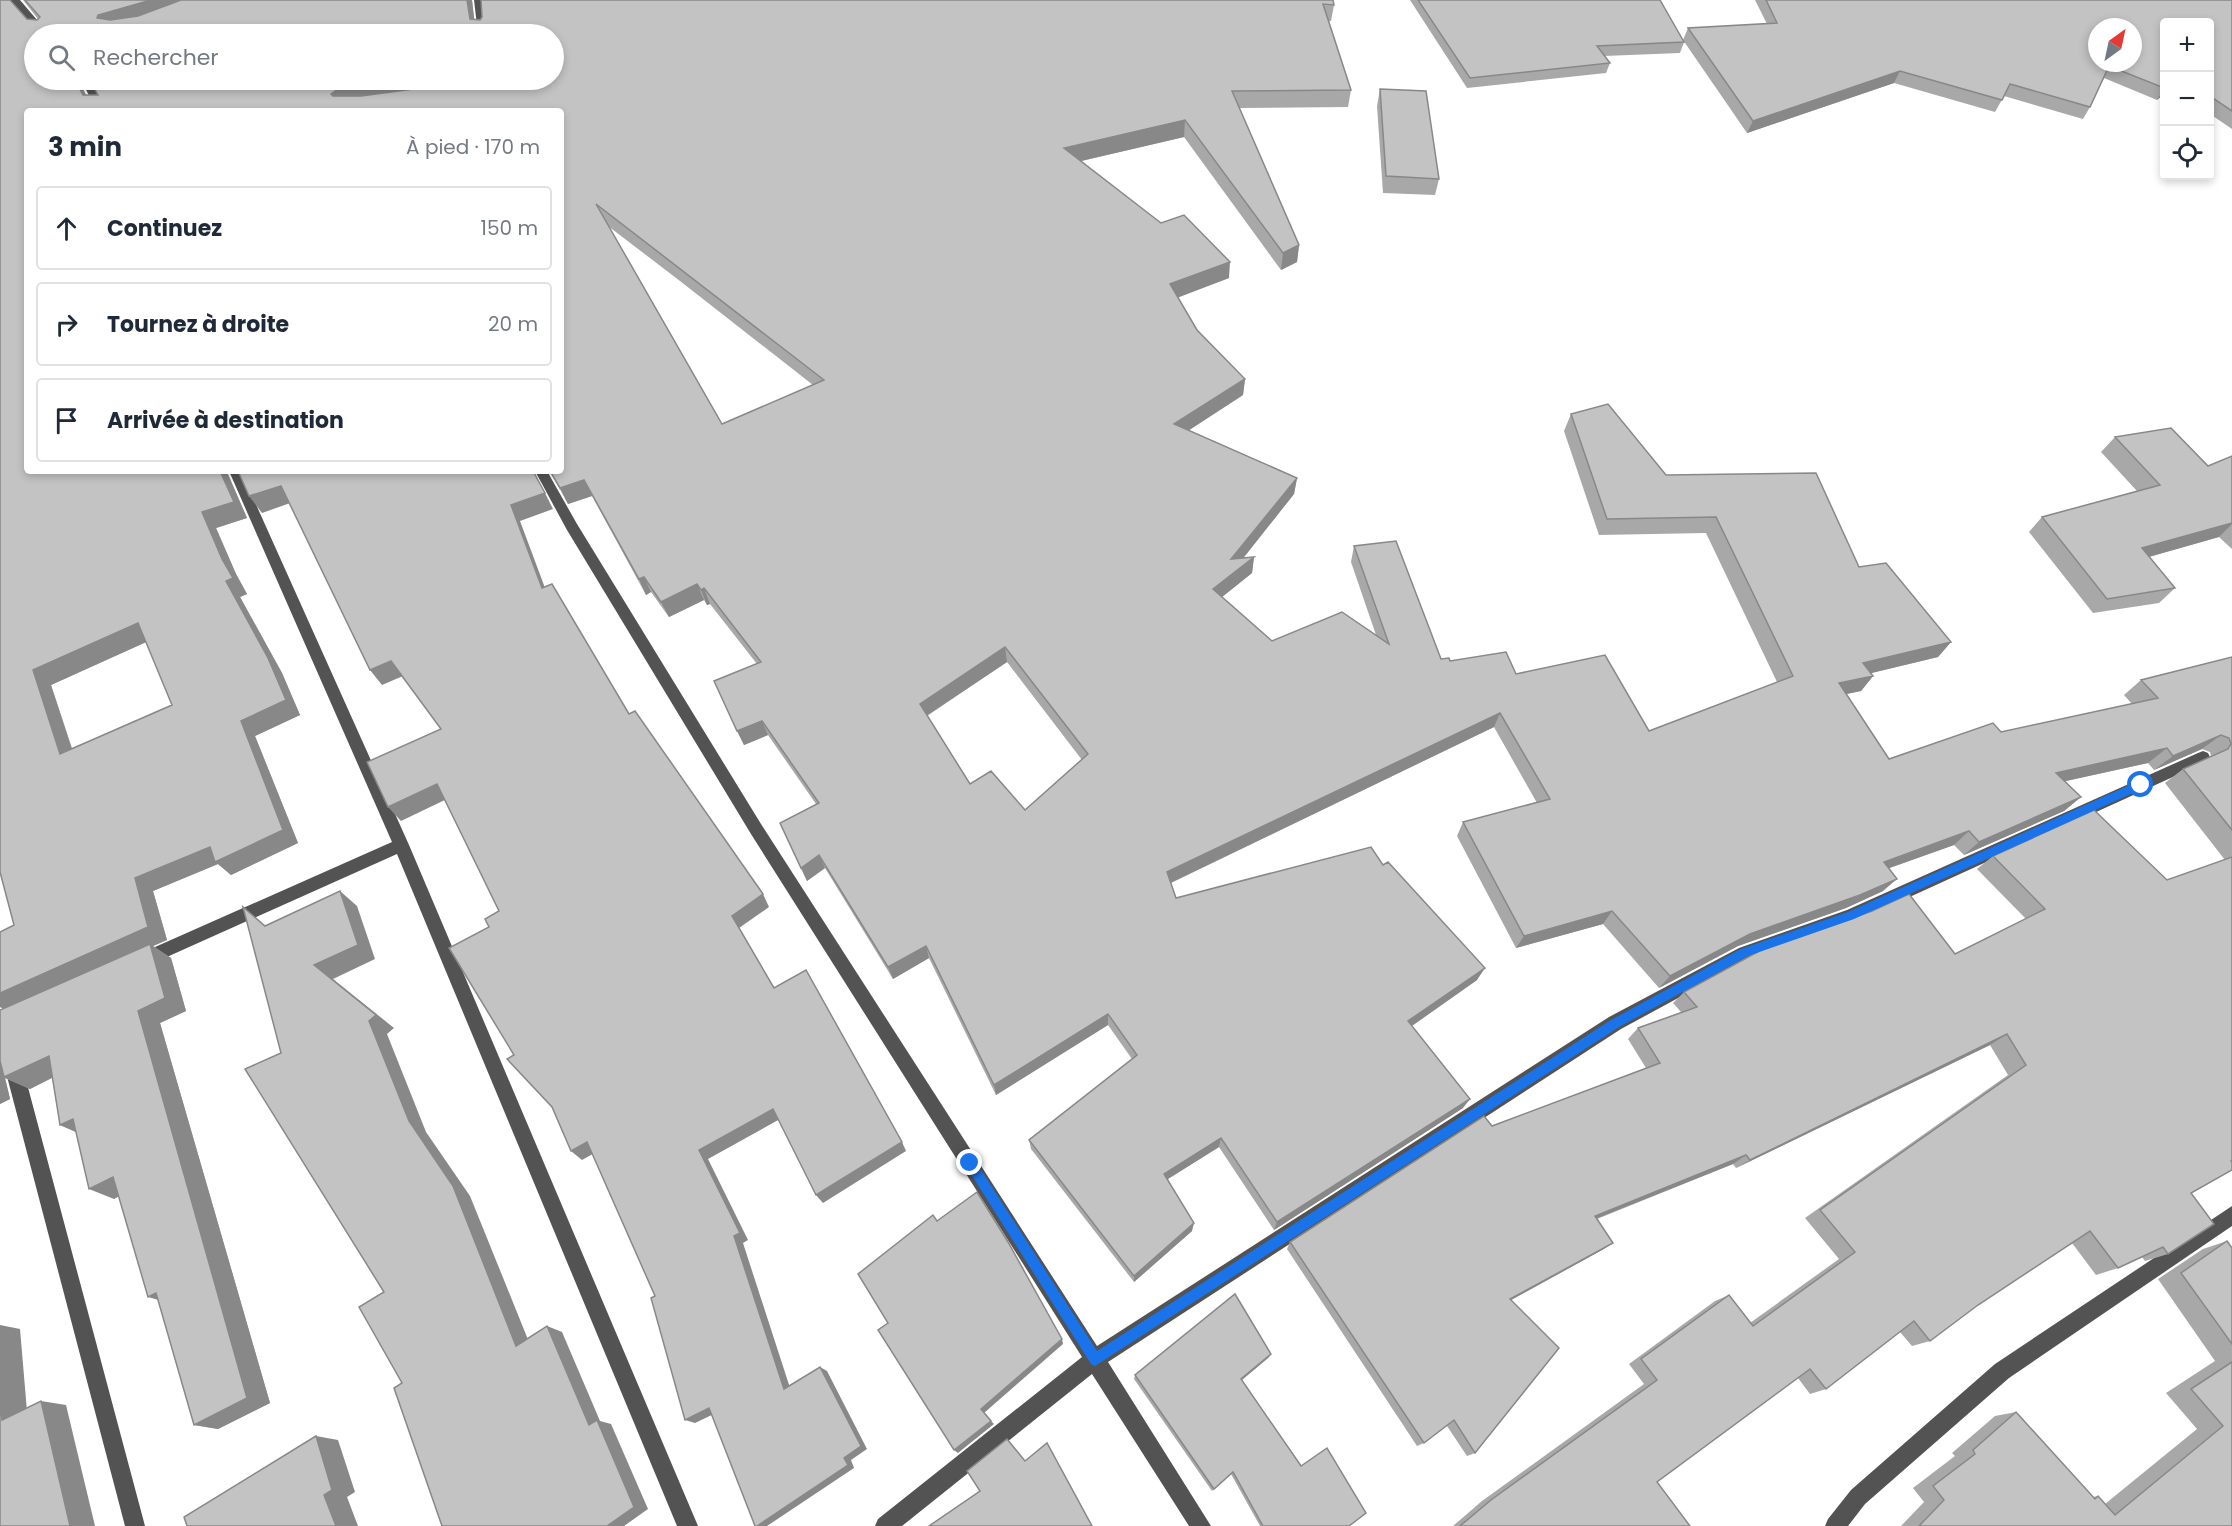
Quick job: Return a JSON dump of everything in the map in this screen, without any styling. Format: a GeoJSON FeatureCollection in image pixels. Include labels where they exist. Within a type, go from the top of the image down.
{"type":"FeatureCollection","features":[{"type":"Feature","properties":{"kind":"street"},"geometry":{"type":"LineString","coordinates":[[15,0],[36,24]]}},
{"type":"Feature","properties":{"kind":"street"},"geometry":{"type":"LineString","coordinates":[[479,0],[482,24]]}},
{"type":"Feature","properties":{"kind":"street"},"geometry":{"type":"LineString","coordinates":[[91,90],[100,108]]}},
{"type":"Feature","properties":{"kind":"street"},"geometry":{"type":"LineString","coordinates":[[236,474],[401,845],[688,1526]]}},
{"type":"Feature","properties":{"kind":"street"},"geometry":{"type":"LineString","coordinates":[[543,474],[572,527],[756,829],[1201,1526]]}},
{"type":"Feature","properties":{"kind":"street"},"geometry":{"type":"LineString","coordinates":[[885,1526],[1095,1359],[1615,1023],[1745,953],[1851,916],[2203,757]]}},
{"type":"Feature","properties":{"kind":"street"},"geometry":{"type":"LineString","coordinates":[[132,965],[401,845]]}},
{"type":"Feature","properties":{"kind":"street"},"geometry":{"type":"LineString","coordinates":[[8,1046],[135,1526]]}},
{"type":"Feature","properties":{"kind":"street"},"geometry":{"type":"LineString","coordinates":[[1835,1526],[1858,1497],[2002,1371],[2232,1215]]}},
{"type":"Feature","properties":{"kind":"building"},"geometry":{"type":"Polygon","coordinates":[[[0,0],[10,0],[27,19],[37,20],[40,17],[25,0],[151,0],[98,15],[97,18],[110,20],[138,16],[181,0],[467,0],[470,19],[480,20],[482,17],[481,0],[1333,0],[1334,5],[1323,4],[1351,90],[1232,91],[1299,245],[1283,253],[1185,120],[1064,148],[1161,223],[1184,215],[1230,262],[1170,284],[1197,330],[1245,379],[1174,424],[1297,478],[1231,559],[1254,557],[1213,589],[1272,641],[1342,612],[1389,644],[1354,546],[1396,541],[1441,659],[1449,658],[1450,661],[1506,652],[1516,674],[1605,655],[1649,731],[1793,676],[1716,517],[1607,519],[1571,414],[1608,404],[1666,475],[1816,473],[1859,567],[1886,563],[1951,642],[1863,663],[1873,676],[1839,683],[1889,759],[1993,723],[2001,732],[2158,698],[2141,680],[2232,657],[2232,830],[2183,769],[2228,749],[2231,744],[2229,738],[2221,735],[2173,756],[2167,748],[2056,773],[2081,797],[1979,842],[1969,831],[1884,862],[1897,879],[1860,895],[1750,934],[1670,976],[1612,911],[1524,936],[1463,822],[1550,799],[1500,713],[1167,872],[1176,898],[1371,847],[1383,865],[1388,862],[1485,968],[1408,1021],[1470,1099],[1277,1222],[1221,1138],[1164,1174],[1194,1223],[1134,1276],[1029,1140],[1137,1055],[1108,1014],[994,1085],[926,946],[888,967],[819,855],[801,868],[780,823],[819,803],[762,721],[737,731],[714,681],[761,662],[704,588],[701,590],[697,584],[661,602],[644,577],[639,579],[584,480],[560,488],[552,474],[564,474],[564,108],[24,108],[24,474],[221,474],[234,502],[202,512],[222,559],[233,578],[226,581],[268,658],[286,700],[241,721],[283,830],[215,862],[210,847],[135,878],[148,927],[0,993],[0,932],[14,925],[0,872],[0,0]],[[596,204],[722,424],[824,380],[596,204]],[[138,623],[33,670],[60,754],[172,705],[138,623]],[[1005,647],[920,704],[970,784],[991,771],[1025,810],[1088,754],[1005,647]]]}},
{"type":"Feature","properties":{"kind":"building"},"geometry":{"type":"Polygon","coordinates":[[[1418,0],[1660,0],[1684,42],[1597,46],[1610,63],[1470,78],[1418,0]]]}},
{"type":"Feature","properties":{"kind":"building"},"geometry":{"type":"Polygon","coordinates":[[[1766,0],[2232,0],[2232,111],[2214,99],[2214,18],[2160,18],[2160,86],[2124,72],[2142,72],[2142,18],[2088,18],[2088,72],[2106,72],[2090,107],[2010,84],[2002,100],[1900,71],[1753,121],[1688,28],[1777,23],[1766,0]]]}},
{"type":"Feature","properties":{"kind":"building"},"geometry":{"type":"Polygon","coordinates":[[[1380,89],[1426,91],[1439,179],[1386,176],[1380,89]]]}},
{"type":"Feature","properties":{"kind":"building"},"geometry":{"type":"Polygon","coordinates":[[[2171,428],[2208,466],[2232,456],[2232,523],[2142,548],[2175,588],[2107,599],[2042,517],[2160,485],[2115,437],[2171,428]]]}},
{"type":"Feature","properties":{"kind":"building"},"geometry":{"type":"Polygon","coordinates":[[[239,474],[535,474],[545,493],[511,505],[542,588],[552,584],[629,714],[635,711],[763,894],[732,916],[774,988],[806,970],[902,1142],[816,1195],[773,1109],[699,1150],[740,1233],[734,1236],[784,1389],[820,1367],[861,1446],[844,1458],[848,1465],[757,1526],[755,1526],[709,1408],[685,1420],[651,1298],[655,1296],[587,1142],[571,1151],[552,1107],[507,1059],[514,1055],[449,948],[489,927],[485,919],[499,911],[437,784],[388,807],[367,762],[441,729],[391,661],[370,670],[281,486],[249,496],[239,474]]]}},
{"type":"Feature","properties":{"kind":"building"},"geometry":{"type":"Polygon","coordinates":[[[2094,810],[2167,880],[2232,857],[2232,1170],[2191,1193],[2214,1224],[2168,1254],[2163,1247],[2118,1268],[2090,1231],[1978,1305],[1930,1341],[1914,1321],[1826,1389],[1810,1369],[1657,1482],[1690,1526],[1460,1526],[1491,1500],[1657,1380],[1641,1359],[1729,1295],[1753,1326],[1855,1252],[1820,1210],[2026,1065],[2007,1034],[1750,1160],[1746,1155],[1595,1216],[1613,1243],[1510,1299],[1559,1348],[1475,1453],[1454,1420],[1424,1443],[1290,1242],[1484,1116],[1492,1126],[1660,1063],[1638,1028],[1697,1007],[1684,992],[1763,949],[1872,911],[1909,894],[1955,954],[2045,909],[1993,856],[2094,810]]]}},
{"type":"Feature","properties":{"kind":"building"},"geometry":{"type":"Polygon","coordinates":[[[340,891],[358,945],[314,965],[376,1015],[369,1021],[409,1121],[453,1186],[516,1346],[547,1326],[589,1425],[597,1420],[634,1507],[607,1526],[442,1526],[394,1388],[402,1383],[359,1307],[384,1292],[245,1069],[281,1053],[243,907],[265,926],[340,891]]]}},
{"type":"Feature","properties":{"kind":"building"},"geometry":{"type":"Polygon","coordinates":[[[150,944],[165,998],[138,1011],[247,1398],[194,1425],[156,1293],[148,1297],[113,1177],[89,1189],[73,1119],[60,1125],[49,1056],[4,1077],[0,1061],[0,1010],[150,944]]]}},
{"type":"Feature","properties":{"kind":"building"},"geometry":{"type":"Polygon","coordinates":[[[977,1192],[1008,1242],[1062,1339],[981,1409],[991,1421],[954,1450],[878,1330],[888,1323],[858,1274],[933,1215],[937,1221],[977,1192]]]}},
{"type":"Feature","properties":{"kind":"building"},"geometry":{"type":"Polygon","coordinates":[[[2227,1241],[2232,1248],[2232,1344],[2181,1273],[2227,1241]]]}},
{"type":"Feature","properties":{"kind":"building"},"geometry":{"type":"Polygon","coordinates":[[[1235,1294],[1271,1354],[1241,1379],[1301,1466],[1327,1448],[1366,1513],[1349,1526],[1263,1526],[1233,1472],[1214,1489],[1135,1375],[1235,1294]]]}},
{"type":"Feature","properties":{"kind":"building"},"geometry":{"type":"Polygon","coordinates":[[[2232,1362],[2232,1526],[1919,1526],[1944,1500],[1933,1486],[1975,1454],[1973,1450],[2016,1412],[2095,1499],[2098,1496],[2115,1515],[2223,1426],[2191,1389],[2232,1362]]]}},
{"type":"Feature","properties":{"kind":"building"},"geometry":{"type":"Polygon","coordinates":[[[0,1396],[2,1420],[41,1401],[70,1526],[0,1526],[0,1396]]]}},
{"type":"Feature","properties":{"kind":"building"},"geometry":{"type":"Polygon","coordinates":[[[316,1436],[332,1490],[324,1495],[336,1526],[187,1526],[184,1517],[316,1436]]]}},
{"type":"Feature","properties":{"kind":"building"},"geometry":{"type":"Polygon","coordinates":[[[1007,1439],[1025,1461],[1047,1443],[1092,1526],[929,1526],[980,1491],[967,1471],[1007,1439]]]}},
{"type":"Feature","properties":{"kind":"route"},"geometry":{"type":"LineString","coordinates":[[970,1163],[1095,1359],[1615,1023],[1745,953],[1851,916],[2141,785]]}}]}
